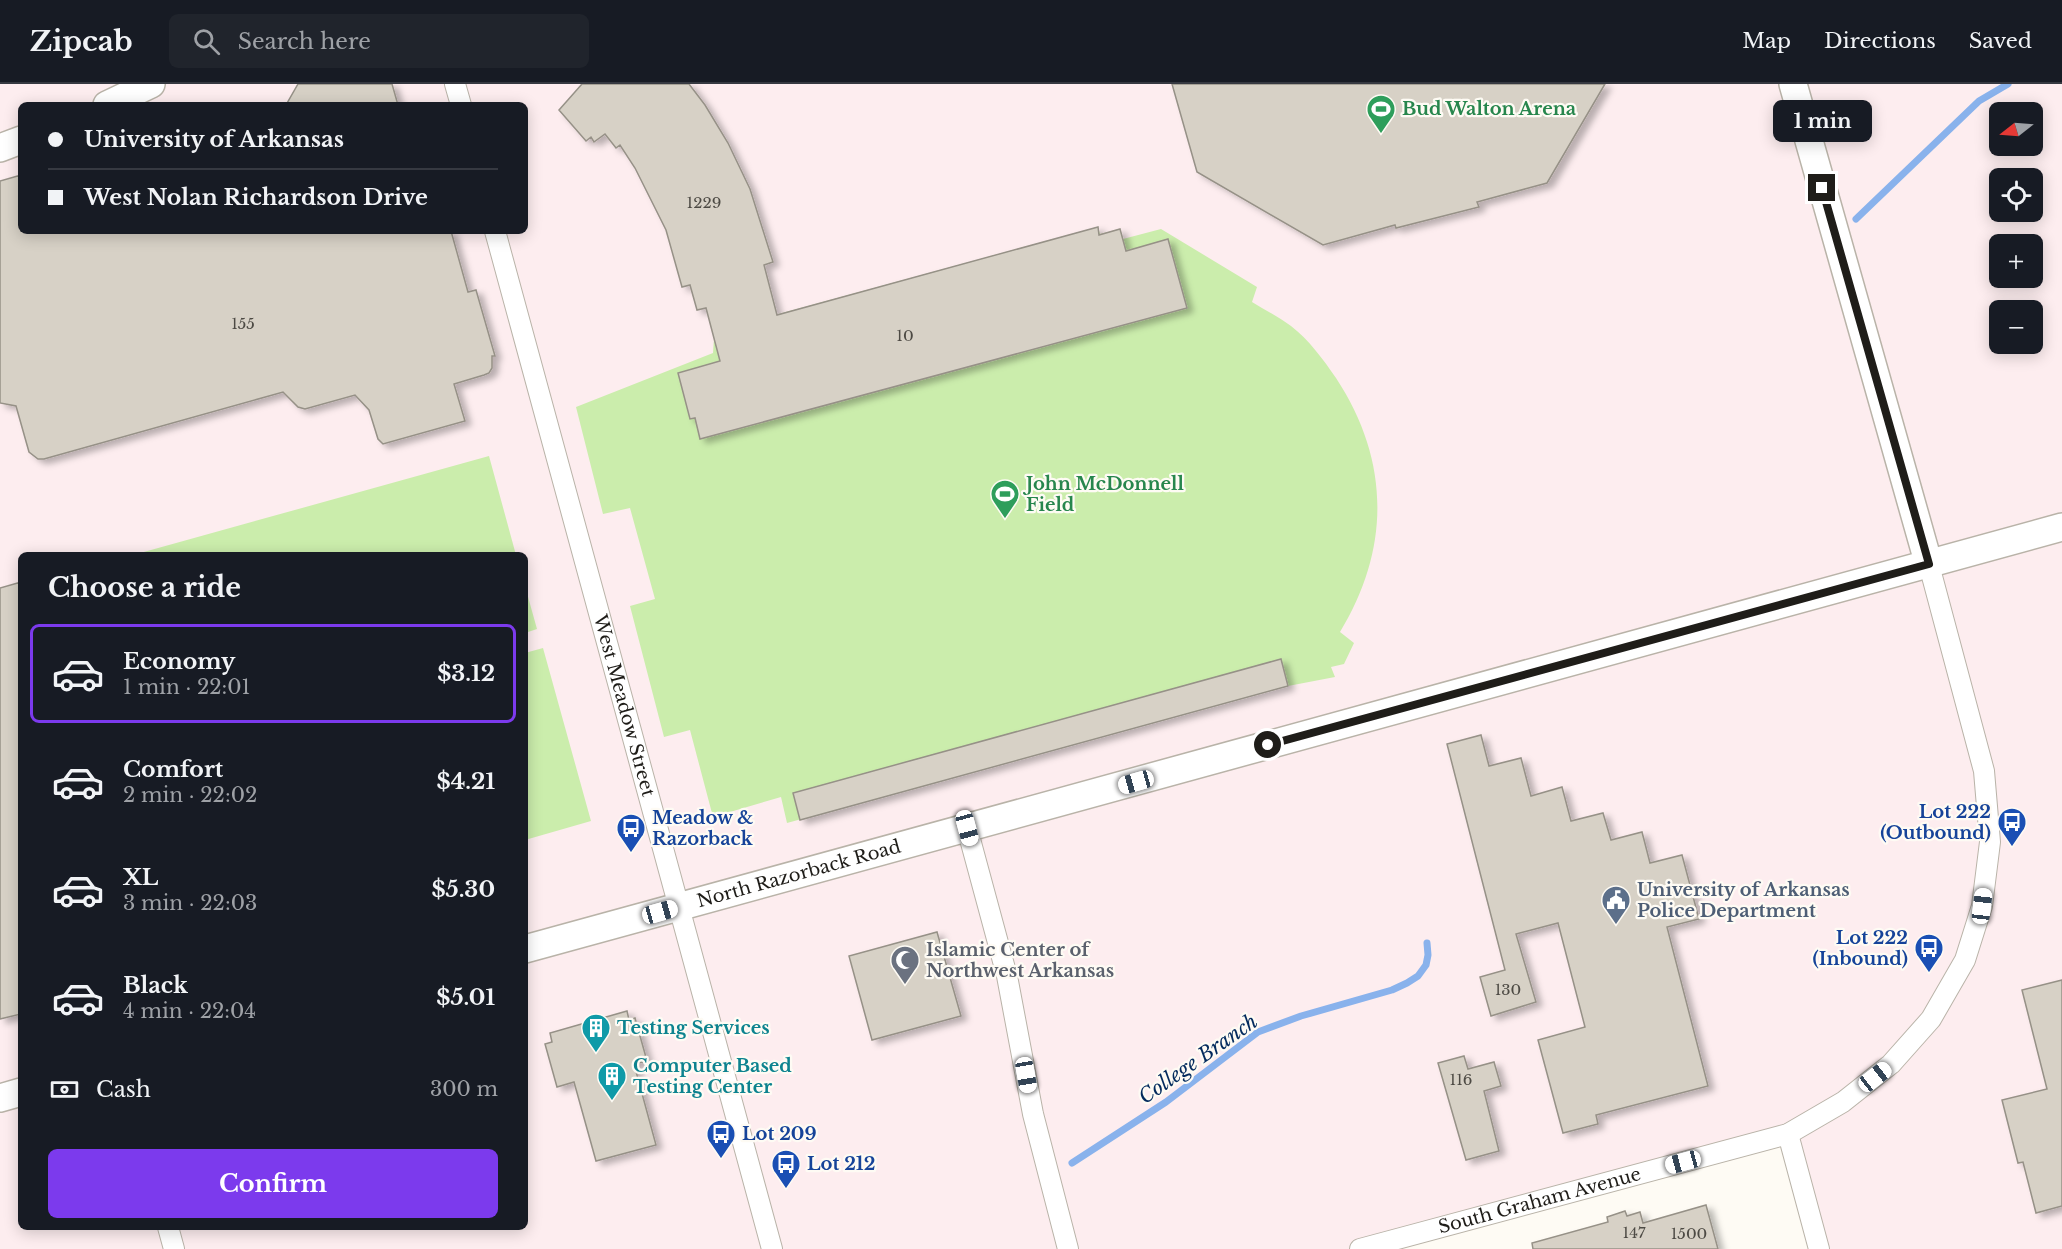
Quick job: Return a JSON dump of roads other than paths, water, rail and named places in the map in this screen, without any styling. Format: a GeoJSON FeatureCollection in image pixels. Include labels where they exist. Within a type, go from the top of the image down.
{"type":"FeatureCollection","features":[{"type":"Feature","properties":{"kind":"main road"},"geometry":{"type":"LineString","coordinates":[[113,102],[151,84]]}},
{"type":"Feature","properties":{"kind":"main road"},"geometry":{"type":"LineString","coordinates":[[1793,84],[1929,564]]}},
{"type":"Feature","properties":{"kind":"main road"},"geometry":{"type":"LineString","coordinates":[[0,148],[18,141]]}},
{"type":"Feature","properties":{"kind":"main road","name":"North Razorback Road"},"geometry":{"type":"LineString","coordinates":[[528,948],[2062,527]]}},
{"type":"Feature","properties":{"kind":"main road"},"geometry":{"type":"LineString","coordinates":[[0,1098],[18,1093]]}},
{"type":"Feature","properties":{"kind":"street"},"geometry":{"type":"LineString","coordinates":[[455,84],[460,102]]}},
{"type":"Feature","properties":{"kind":"street","name":"West Meadow Street"},"geometry":{"type":"LineString","coordinates":[[496,234],[772,1249]]}},
{"type":"Feature","properties":{"kind":"street","name":"South Graham Avenue"},"geometry":{"type":"LineString","coordinates":[[1360,1249],[1788,1134],[1843,1102],[1891,1064],[1931,1019],[1965,960],[1982,906],[1990,842],[1984,771],[1929,564]]}},
{"type":"Feature","properties":{"kind":"street"},"geometry":{"type":"LineString","coordinates":[[967,828],[1007,976],[1033,1114],[1068,1249]]}},
{"type":"Feature","properties":{"kind":"street"},"geometry":{"type":"LineString","coordinates":[[1788,1134],[1819,1249]]}},
{"type":"Feature","properties":{"kind":"street"},"geometry":{"type":"LineString","coordinates":[[169,1230],[174,1249]]}},
{"type":"Feature","properties":{"kind":"waterway","name":"College Branch"},"geometry":{"type":"LineString","coordinates":[[1856,219],[1979,101],[2008,84]]}},
{"type":"Feature","properties":{"kind":"waterway","name":"College Branch"},"geometry":{"type":"LineString","coordinates":[[1072,1163],[1166,1102],[1258,1032],[1301,1016],[1392,990],[1407,983],[1418,976],[1426,965],[1427,943]]}},
{"type":"Feature","properties":{"kind":"place","name":"Bud Walton Arena"},"geometry":{"type":"Point","coordinates":[1381,134]}},
{"type":"Feature","properties":{"kind":"place","name":"John McDonnell Field"},"geometry":{"type":"Point","coordinates":[1005,520]}},
{"type":"Feature","properties":{"kind":"place","name":"Lot 222 (Outbound)"},"geometry":{"type":"Point","coordinates":[2012,848]}},
{"type":"Feature","properties":{"kind":"place","name":"Meadow & Razorback"},"geometry":{"type":"Point","coordinates":[631,854]}},
{"type":"Feature","properties":{"kind":"place","name":"University of Arkansas Police Department"},"geometry":{"type":"Point","coordinates":[1616,926]}},
{"type":"Feature","properties":{"kind":"place","name":"Lot 222 (Inbound)"},"geometry":{"type":"Point","coordinates":[1929,974]}},
{"type":"Feature","properties":{"kind":"place","name":"Islamic Center of Northwest Arkansas"},"geometry":{"type":"Point","coordinates":[905,986]}},
{"type":"Feature","properties":{"kind":"place","name":"Testing Services"},"geometry":{"type":"Point","coordinates":[596,1054]}},
{"type":"Feature","properties":{"kind":"place","name":"Computer Based Testing Center"},"geometry":{"type":"Point","coordinates":[612,1102]}},
{"type":"Feature","properties":{"kind":"place","name":"Lot 209"},"geometry":{"type":"Point","coordinates":[721,1160]}},
{"type":"Feature","properties":{"kind":"place","name":"Lot 212"},"geometry":{"type":"Point","coordinates":[786,1190]}}]}
